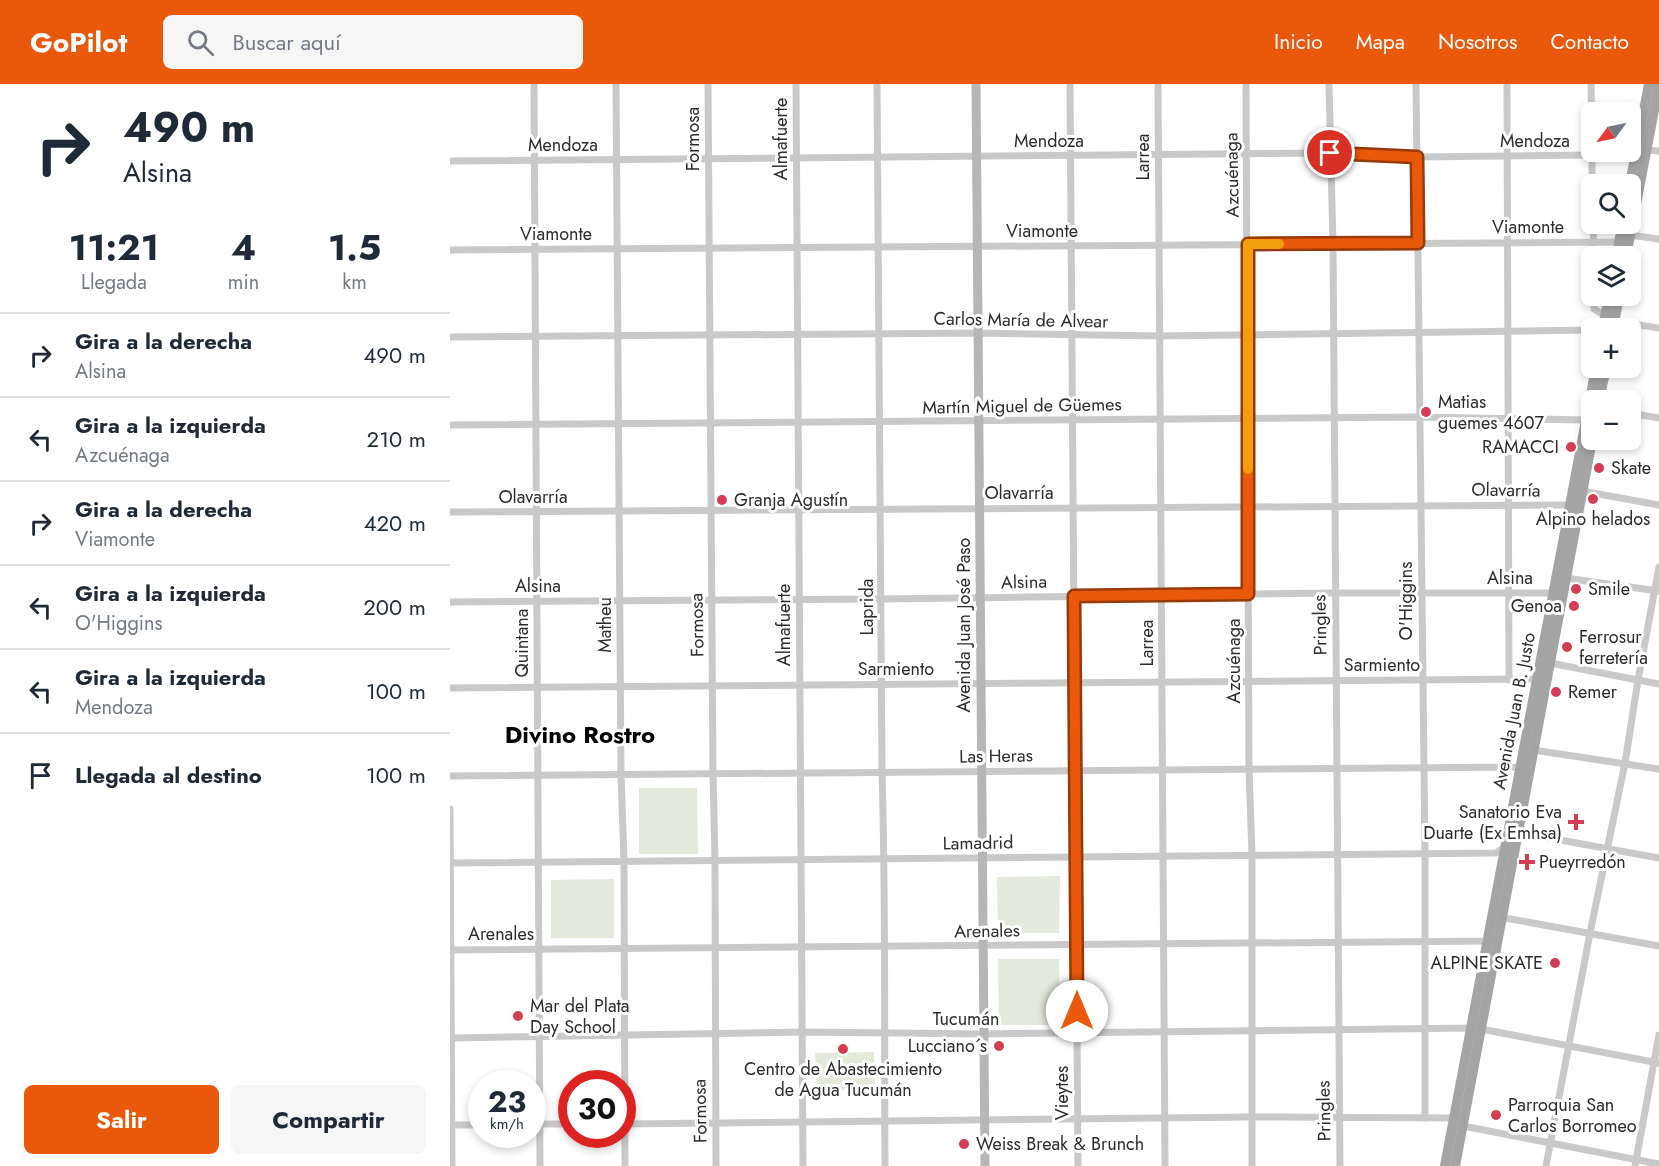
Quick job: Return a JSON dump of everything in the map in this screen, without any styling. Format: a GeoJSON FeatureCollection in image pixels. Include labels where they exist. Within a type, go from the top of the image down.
{"type":"FeatureCollection","features":[{"type":"Feature","properties":{"kind":"main road","name":"Avenida Juan José Paso"},"geometry":{"type":"LineString","coordinates":[[976,84],[985,1166]]}},
{"type":"Feature","properties":{"kind":"main road"},"geometry":{"type":"LineString","coordinates":[[1641,152],[1649,84]]}},
{"type":"Feature","properties":{"kind":"main road"},"geometry":{"type":"LineString","coordinates":[[1641,152],[1659,84]]}},
{"type":"Feature","properties":{"kind":"main road"},"geometry":{"type":"LineString","coordinates":[[1618,246],[1621,234]]}},
{"type":"Feature","properties":{"kind":"main road"},"geometry":{"type":"LineString","coordinates":[[1628,246],[1631,234]]}},
{"type":"Feature","properties":{"kind":"main road","name":"Avenida Juan B. Justo"},"geometry":{"type":"LineString","coordinates":[[1445,1166],[1476,1028],[1506,918],[1516,840],[1550,663],[1570,506],[1582,450]]}},
{"type":"Feature","properties":{"kind":"main road","name":"Avenida Juan B. Justo"},"geometry":{"type":"LineString","coordinates":[[1561,577],[1590,450]]}},
{"type":"Feature","properties":{"kind":"main road","name":"Avenida Juan B. Justo"},"geometry":{"type":"LineString","coordinates":[[1455,1166],[1463,1126],[1488,941],[1537,680],[1558,594]]}},
{"type":"Feature","properties":{"kind":"street","name":"Quintana"},"geometry":{"type":"LineString","coordinates":[[534,84],[538,1070]]}},
{"type":"Feature","properties":{"kind":"street","name":"Matheu"},"geometry":{"type":"LineString","coordinates":[[616,84],[624,1070]]}},
{"type":"Feature","properties":{"kind":"street","name":"Formosa"},"geometry":{"type":"LineString","coordinates":[[708,84],[716,1166]]}},
{"type":"Feature","properties":{"kind":"street","name":"Almafuerte"},"geometry":{"type":"LineString","coordinates":[[796,84],[803,1166]]}},
{"type":"Feature","properties":{"kind":"street","name":"Laprida"},"geometry":{"type":"LineString","coordinates":[[877,84],[882,772],[885,859],[885,1166]]}},
{"type":"Feature","properties":{"kind":"street","name":"Vieytes"},"geometry":{"type":"LineString","coordinates":[[1070,84],[1078,1166]]}},
{"type":"Feature","properties":{"kind":"street","name":"Larrea"},"geometry":{"type":"LineString","coordinates":[[1158,84],[1165,1166]]}},
{"type":"Feature","properties":{"kind":"street","name":"Azcuénaga"},"geometry":{"type":"LineString","coordinates":[[1246,84],[1252,1166]]}},
{"type":"Feature","properties":{"kind":"street","name":"Pringles"},"geometry":{"type":"LineString","coordinates":[[1329,84],[1333,244],[1340,1166]]}},
{"type":"Feature","properties":{"kind":"street","name":"O'Higgins"},"geometry":{"type":"LineString","coordinates":[[1416,84],[1425,853],[1425,1118]]}},
{"type":"Feature","properties":{"kind":"street"},"geometry":{"type":"LineString","coordinates":[[1507,84],[1509,680]]}},
{"type":"Feature","properties":{"kind":"street"},"geometry":{"type":"LineString","coordinates":[[1591,84],[1591,102]]}},
{"type":"Feature","properties":{"kind":"street","name":"Mendoza"},"geometry":{"type":"LineString","coordinates":[[1641,152],[1659,151]]}},
{"type":"Feature","properties":{"kind":"street","name":"Mendoza"},"geometry":{"type":"LineString","coordinates":[[450,161],[1330,153],[1417,157],[1581,153]]}},
{"type":"Feature","properties":{"kind":"street"},"geometry":{"type":"LineString","coordinates":[[1593,234],[1593,246]]}},
{"type":"Feature","properties":{"kind":"street"},"geometry":{"type":"LineString","coordinates":[[1619,242],[1631,234],[1659,239]]}},
{"type":"Feature","properties":{"kind":"street","name":"Viamonte"},"geometry":{"type":"LineString","coordinates":[[450,250],[1619,242]]}},
{"type":"Feature","properties":{"kind":"street"},"geometry":{"type":"LineString","coordinates":[[1594,306],[1594,309],[1606,318]]}},
{"type":"Feature","properties":{"kind":"street"},"geometry":{"type":"LineString","coordinates":[[1641,326],[1659,328]]}},
{"type":"Feature","properties":{"kind":"street","name":"Carlos María de Alvear"},"geometry":{"type":"LineString","coordinates":[[450,337],[978,333],[1160,336],[1581,330]]}},
{"type":"Feature","properties":{"kind":"street"},"geometry":{"type":"LineString","coordinates":[[1641,415],[1659,418]]}},
{"type":"Feature","properties":{"kind":"street","name":"Martín Miguel de Güemes"},"geometry":{"type":"LineString","coordinates":[[450,425],[1419,417],[1581,418]]}},
{"type":"Feature","properties":{"kind":"street"},"geometry":{"type":"LineString","coordinates":[[1570,506],[1582,491],[1659,505]]}},
{"type":"Feature","properties":{"kind":"street","name":"Olavarría"},"geometry":{"type":"LineString","coordinates":[[450,512],[1334,505],[1570,506]]}},
{"type":"Feature","properties":{"kind":"street"},"geometry":{"type":"LineString","coordinates":[[1546,1166],[1590,933],[1609,849],[1638,680],[1657,591],[1659,567]]}},
{"type":"Feature","properties":{"kind":"street"},"geometry":{"type":"LineString","coordinates":[[1561,577],[1657,591]]}},
{"type":"Feature","properties":{"kind":"street","name":"Alsina"},"geometry":{"type":"LineString","coordinates":[[450,602],[1335,593],[1558,594]]}},
{"type":"Feature","properties":{"kind":"street"},"geometry":{"type":"LineString","coordinates":[[1537,680],[1550,663],[1659,684]]}},
{"type":"Feature","properties":{"kind":"street","name":"Sarmiento"},"geometry":{"type":"LineString","coordinates":[[450,688],[1537,680]]}},
{"type":"Feature","properties":{"kind":"street"},"geometry":{"type":"LineString","coordinates":[[1521,766],[1534,749],[1659,770]]}},
{"type":"Feature","properties":{"kind":"street","name":"Las Heras"},"geometry":{"type":"LineString","coordinates":[[450,776],[1521,766]]}},
{"type":"Feature","properties":{"kind":"street"},"geometry":{"type":"LineString","coordinates":[[450,809],[452,1166]]}},
{"type":"Feature","properties":{"kind":"street"},"geometry":{"type":"LineString","coordinates":[[1505,847],[1527,834],[1659,858]]}},
{"type":"Feature","properties":{"kind":"street","name":"Lamadrid"},"geometry":{"type":"LineString","coordinates":[[451,863],[1496,853],[1505,847]]}},
{"type":"Feature","properties":{"kind":"street"},"geometry":{"type":"LineString","coordinates":[[1488,941],[1506,918],[1659,946]]}},
{"type":"Feature","properties":{"kind":"street","name":"Arenales"},"geometry":{"type":"LineString","coordinates":[[450,950],[1488,941]]}},
{"type":"Feature","properties":{"kind":"street","name":"Tucumán"},"geometry":{"type":"LineString","coordinates":[[451,1038],[802,1032],[984,1034],[1476,1028],[1657,1062]]}},
{"type":"Feature","properties":{"kind":"street"},"geometry":{"type":"LineString","coordinates":[[1635,1163],[1657,1062],[1659,1035]]}},
{"type":"Feature","properties":{"kind":"street"},"geometry":{"type":"LineString","coordinates":[[636,1124],[1252,1117],[1454,1118],[1463,1126],[1635,1163],[1659,1164]]}},
{"type":"Feature","properties":{"kind":"street"},"geometry":{"type":"LineString","coordinates":[[451,1125],[468,1125]]}},
{"type":"Feature","properties":{"kind":"street","name":"Quintana"},"geometry":{"type":"LineString","coordinates":[[538,1148],[540,1166]]}},
{"type":"Feature","properties":{"kind":"street","name":"Matheu"},"geometry":{"type":"LineString","coordinates":[[625,1148],[625,1166]]}},
{"type":"Feature","properties":{"kind":"shaded area"},"geometry":{"type":"Polygon","coordinates":[[[639,788],[697,788],[698,854],[639,854],[639,788]]]}},
{"type":"Feature","properties":{"kind":"shaded area"},"geometry":{"type":"Polygon","coordinates":[[[1060,876],[1059,933],[998,933],[997,877],[1060,876]]]}},
{"type":"Feature","properties":{"kind":"shaded area"},"geometry":{"type":"Polygon","coordinates":[[[614,879],[614,938],[551,938],[551,880],[614,879]]]}},
{"type":"Feature","properties":{"kind":"shaded area"},"geometry":{"type":"Polygon","coordinates":[[[998,959],[1059,959],[1060,1025],[999,1025],[998,959]]]}},
{"type":"Feature","properties":{"kind":"shaded area"},"geometry":{"type":"Polygon","coordinates":[[[874,1052],[875,1089],[817,1091],[815,1053],[874,1052]]]}},
{"type":"Feature","properties":{"kind":"slow traffic"},"geometry":{"type":"LineString","coordinates":[[1248,469],[1248,244],[1279,244]]}},
{"type":"Feature","properties":{"kind":"place","name":"Matias guemes 4607"},"geometry":{"type":"Point","coordinates":[1426,412]}},
{"type":"Feature","properties":{"kind":"place","name":"RAMACCI"},"geometry":{"type":"Point","coordinates":[1571,447]}},
{"type":"Feature","properties":{"kind":"place","name":"Skate"},"geometry":{"type":"Point","coordinates":[1599,468]}},
{"type":"Feature","properties":{"kind":"place","name":"Alpino helados"},"geometry":{"type":"Point","coordinates":[1593,499]}},
{"type":"Feature","properties":{"kind":"place","name":"Granja Agustín"},"geometry":{"type":"Point","coordinates":[722,500]}},
{"type":"Feature","properties":{"kind":"place","name":"Smile"},"geometry":{"type":"Point","coordinates":[1576,589]}},
{"type":"Feature","properties":{"kind":"place","name":"Genoa"},"geometry":{"type":"Point","coordinates":[1574,606]}},
{"type":"Feature","properties":{"kind":"place","name":"Ferrosur ferretería"},"geometry":{"type":"Point","coordinates":[1567,647]}},
{"type":"Feature","properties":{"kind":"place","name":"Remer"},"geometry":{"type":"Point","coordinates":[1556,692]}},
{"type":"Feature","properties":{"kind":"place","name":"Sanatorio Eva Duarte (Ex Emhsa)"},"geometry":{"type":"Point","coordinates":[1576,822]}},
{"type":"Feature","properties":{"kind":"place","name":"Pueyrredón"},"geometry":{"type":"Point","coordinates":[1527,862]}},
{"type":"Feature","properties":{"kind":"place","name":"ALPINE SKATE"},"geometry":{"type":"Point","coordinates":[1555,963]}},
{"type":"Feature","properties":{"kind":"place","name":"Mar del Plata Day School"},"geometry":{"type":"Point","coordinates":[518,1016]}},
{"type":"Feature","properties":{"kind":"place","name":"Lucciano´s"},"geometry":{"type":"Point","coordinates":[999,1046]}},
{"type":"Feature","properties":{"kind":"place","name":"Centro de Abastecimiento de Agua Tucumán"},"geometry":{"type":"Point","coordinates":[843,1049]}},
{"type":"Feature","properties":{"kind":"place","name":"Parroquia San Carlos Borromeo"},"geometry":{"type":"Point","coordinates":[1496,1115]}},
{"type":"Feature","properties":{"kind":"place","name":"Weiss Break & Brunch"},"geometry":{"type":"Point","coordinates":[964,1144]}},
{"type":"Feature","properties":{"kind":"district","name":"Divino Rostro"},"geometry":{"type":"Point","coordinates":[580,735]}},
{"type":"Feature","properties":{"kind":"route"},"geometry":{"type":"LineString","coordinates":[[1077,1011],[1074,596],[1248,594],[1248,244],[1418,243],[1417,157],[1330,153]]}}]}
